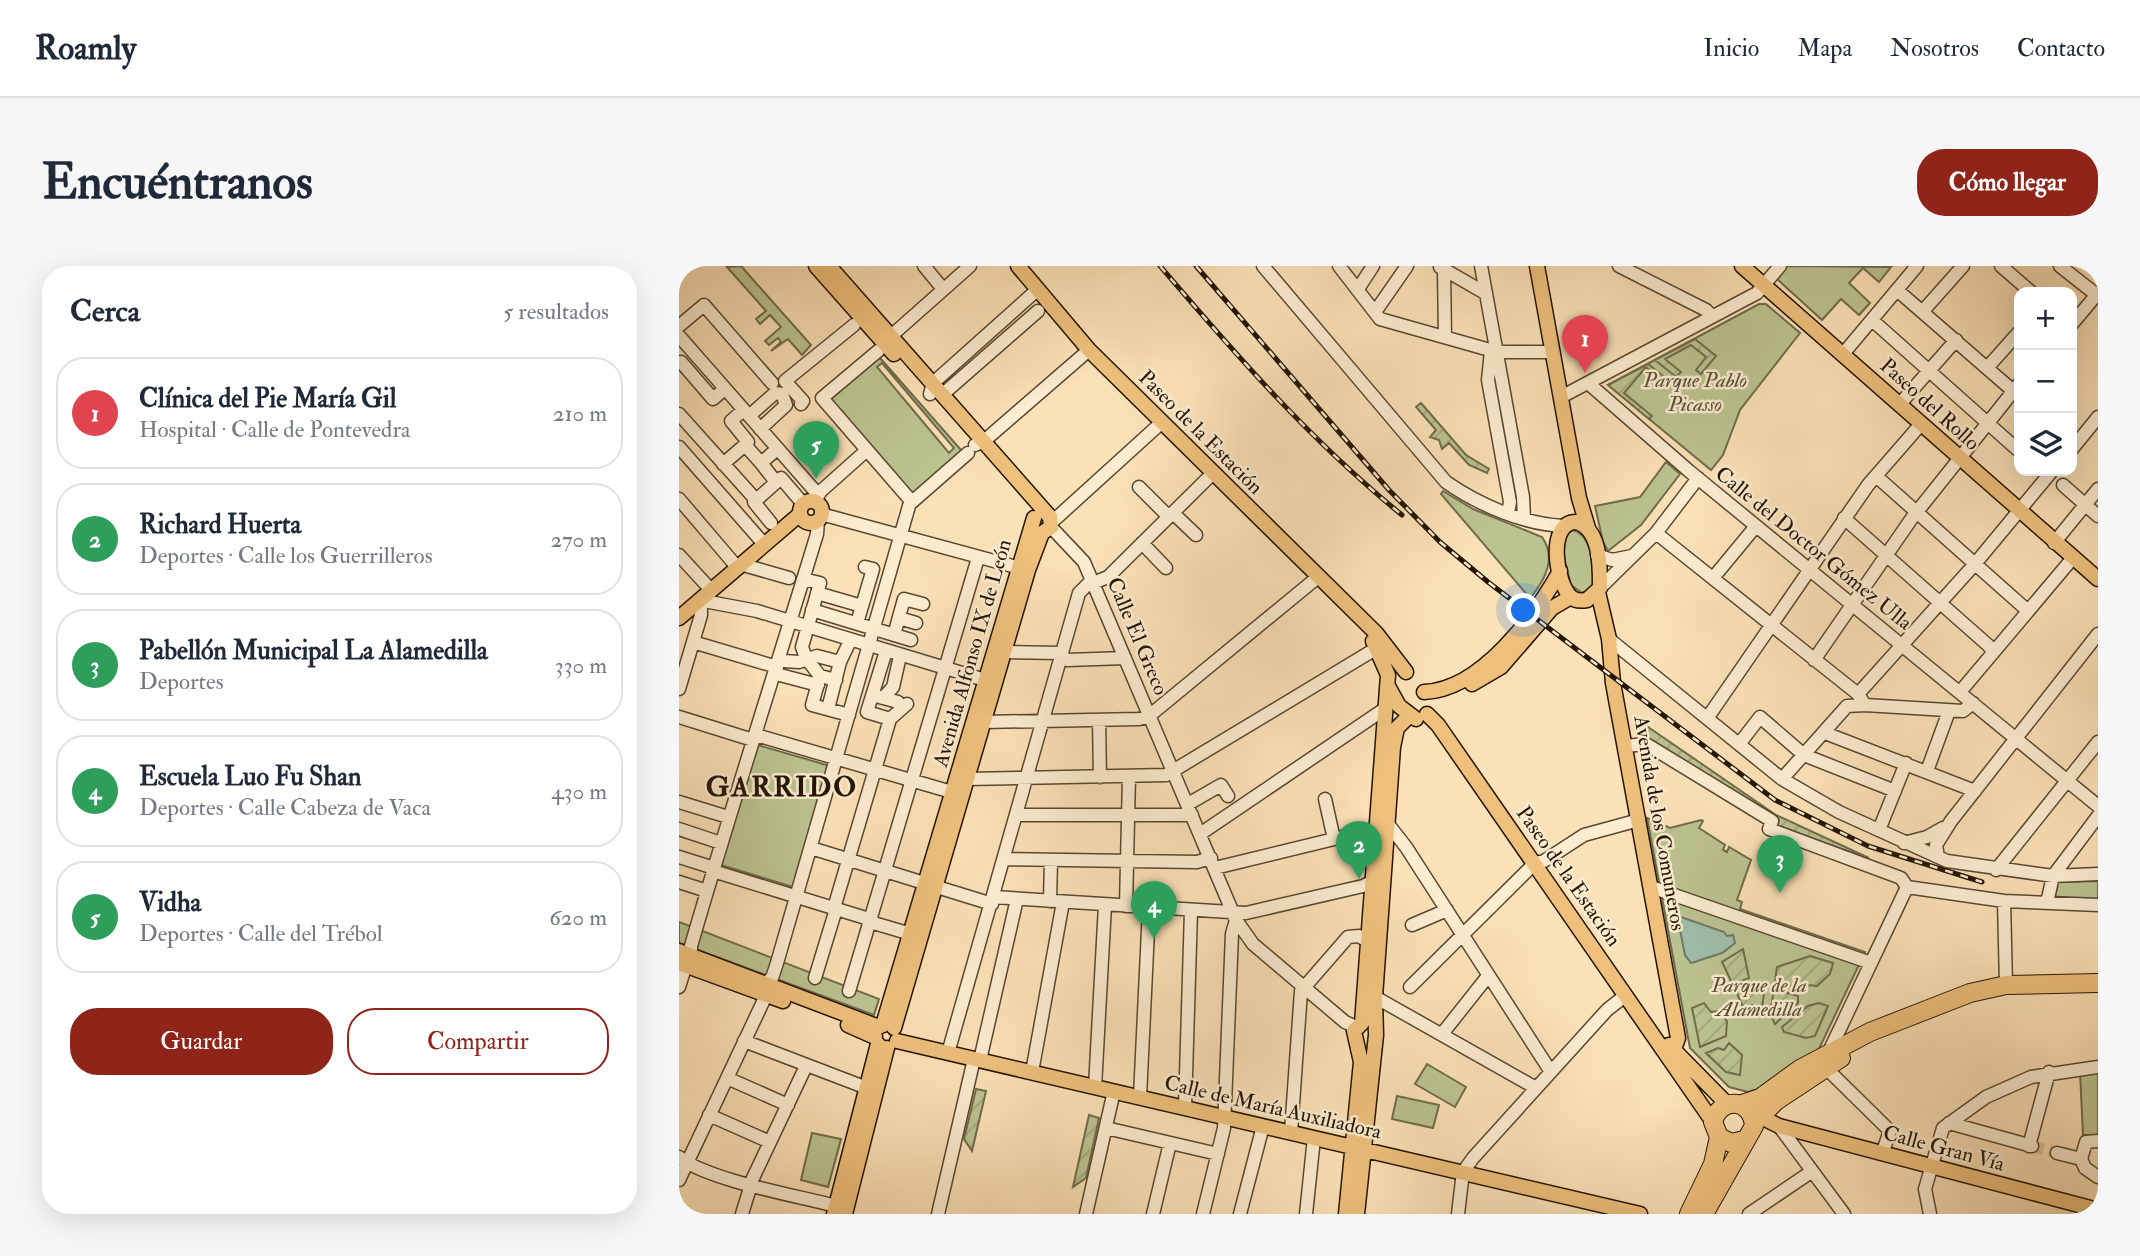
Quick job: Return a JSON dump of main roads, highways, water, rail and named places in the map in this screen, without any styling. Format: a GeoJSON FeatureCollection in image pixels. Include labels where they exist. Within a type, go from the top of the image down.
{"type":"FeatureCollection","features":[{"type":"Feature","properties":{"kind":"highway"},"geometry":{"type":"LineString","coordinates":[[1716,1130],[1731,1143],[1760,1098],[1829,1057],[1946,1001],[2006,985],[2098,984]]}},
{"type":"Feature","properties":{"kind":"highway"},"geometry":{"type":"LineString","coordinates":[[1704,1214],[1747,1118],[1776,1101],[1829,1057]]}},
{"type":"Feature","properties":{"kind":"highway"},"geometry":{"type":"LineString","coordinates":[[1689,1214],[1713,1164],[1720,1108],[1747,1118]]}},
{"type":"Feature","properties":{"kind":"main road"},"geometry":{"type":"LineString","coordinates":[[816,266],[886,345]]}},
{"type":"Feature","properties":{"kind":"main road"},"geometry":{"type":"LineString","coordinates":[[829,266],[886,345]]}},
{"type":"Feature","properties":{"kind":"main road","name":"Paseo de la Estación"},"geometry":{"type":"LineString","coordinates":[[1018,266],[1089,349],[1380,638],[1424,692]]}},
{"type":"Feature","properties":{"kind":"main road"},"geometry":{"type":"LineString","coordinates":[[1537,266],[1579,498],[1588,528],[1567,524]]}},
{"type":"Feature","properties":{"kind":"main road","name":"Paseo del Rollo"},"geometry":{"type":"LineString","coordinates":[[1742,266],[2018,512],[2095,577]]}},
{"type":"Feature","properties":{"kind":"main road","name":"Calle El Greco"},"geometry":{"type":"LineString","coordinates":[[886,345],[935,391],[976,446],[1043,523]]}},
{"type":"Feature","properties":{"kind":"main road"},"geometry":{"type":"LineString","coordinates":[[1571,597],[1560,571],[1557,540],[1579,498]]}},
{"type":"Feature","properties":{"kind":"main road"},"geometry":{"type":"LineString","coordinates":[[695,602],[800,514],[803,504],[818,506]]}},
{"type":"Feature","properties":{"kind":"main road","name":"Avenida Alfonso IX de León"},"geometry":{"type":"LineString","coordinates":[[838,1211],[867,1088],[885,1036],[1023,570],[1043,523]]}},
{"type":"Feature","properties":{"kind":"main road","name":"Avenida de los Comuneros"},"geometry":{"type":"LineString","coordinates":[[1588,528],[1597,555],[1599,590],[1609,639],[1611,669],[1678,1038],[1668,1048]]}},
{"type":"Feature","properties":{"kind":"main road","name":"Avenida Alfonso IX de León"},"geometry":{"type":"LineString","coordinates":[[957,794],[967,779],[984,722],[990,682],[1004,652],[1023,570]]}},
{"type":"Feature","properties":{"kind":"main road"},"geometry":{"type":"LineString","coordinates":[[1427,711],[1424,692],[1457,682],[1494,658],[1560,571]]}},
{"type":"Feature","properties":{"kind":"main road"},"geometry":{"type":"LineString","coordinates":[[2095,577],[2098,590]]}},
{"type":"Feature","properties":{"kind":"main road"},"geometry":{"type":"LineString","coordinates":[[1357,1214],[1361,1062],[1359,1042],[1367,1044],[1366,1029],[1375,997],[1395,731],[1409,716],[1421,719],[1427,711],[1501,667],[1552,608],[1571,597],[1587,600],[1599,590]]}},
{"type":"Feature","properties":{"kind":"main road","name":"Paseo de la Estación"},"geometry":{"type":"LineString","coordinates":[[1362,622],[1377,648],[1399,706],[1409,716]]}},
{"type":"Feature","properties":{"kind":"main road"},"geometry":{"type":"LineString","coordinates":[[1346,1214],[1358,1148],[1369,942],[1388,680],[1400,670],[1406,673]]}},
{"type":"Feature","properties":{"kind":"main road","name":"Paseo de la Estación"},"geometry":{"type":"LineString","coordinates":[[1427,711],[1542,860],[1626,995],[1652,1030],[1668,1048],[1747,1118]]}},
{"type":"Feature","properties":{"kind":"main road","name":"Avenida Alfonso IX de León"},"geometry":{"type":"LineString","coordinates":[[838,1211],[911,934],[930,886]]}},
{"type":"Feature","properties":{"kind":"main road","name":"Calle de María Auxiliadora"},"geometry":{"type":"LineString","coordinates":[[684,959],[766,988],[885,1036],[977,1060],[1463,1172],[1600,1209],[1640,1214]]}},
{"type":"Feature","properties":{"kind":"main road","name":"Paseo de la Estación"},"geometry":{"type":"LineString","coordinates":[[1668,1048],[1716,1130]]}},
{"type":"Feature","properties":{"kind":"main road"},"geometry":{"type":"LineString","coordinates":[[1776,1101],[1772,1110],[1779,1126]]}},
{"type":"Feature","properties":{"kind":"main road","name":"Calle Gran Vía"},"geometry":{"type":"LineString","coordinates":[[1747,1118],[2098,1210]]}},
{"type":"Feature","properties":{"kind":"main road"},"geometry":{"type":"LineString","coordinates":[[1677,1214],[1699,1192]]}},
{"type":"Feature","properties":{"kind":"tunnel"},"geometry":{"type":"LineString","coordinates":[[2032,1146],[2057,1153]]}},
{"type":"Feature","properties":{"kind":"railway"},"geometry":{"type":"LineString","coordinates":[[1160,266],[1305,427],[1402,515]]}},
{"type":"Feature","properties":{"kind":"railway"},"geometry":{"type":"LineString","coordinates":[[1196,266],[1389,490],[1440,542],[1488,582],[1775,800],[1868,846],[1982,882]]}},
{"type":"Feature","properties":{"kind":"place","name":"Clínica del Pie María Gil"},"geometry":{"type":"Point","coordinates":[1585,373]}},
{"type":"Feature","properties":{"kind":"place","name":"Vidha"},"geometry":{"type":"Point","coordinates":[816,479]}},
{"type":"Feature","properties":{"kind":"place","name":"Richard Huerta"},"geometry":{"type":"Point","coordinates":[1359,879]}},
{"type":"Feature","properties":{"kind":"place","name":"Pabellón Municipal La Alamedilla"},"geometry":{"type":"Point","coordinates":[1780,893]}},
{"type":"Feature","properties":{"kind":"place","name":"Escuela Luo Fu Shan"},"geometry":{"type":"Point","coordinates":[1154,939]}},
{"type":"Feature","properties":{"kind":"district","name":"GARRIDO"},"geometry":{"type":"Point","coordinates":[782,786]}},
{"type":"Feature","properties":{"kind":"park label","name":"Parque Pablo Picasso"},"geometry":{"type":"Point","coordinates":[1695,392]}},
{"type":"Feature","properties":{"kind":"park label","name":"Parque de la Alamedilla"},"geometry":{"type":"Point","coordinates":[1759,997]}}]}
